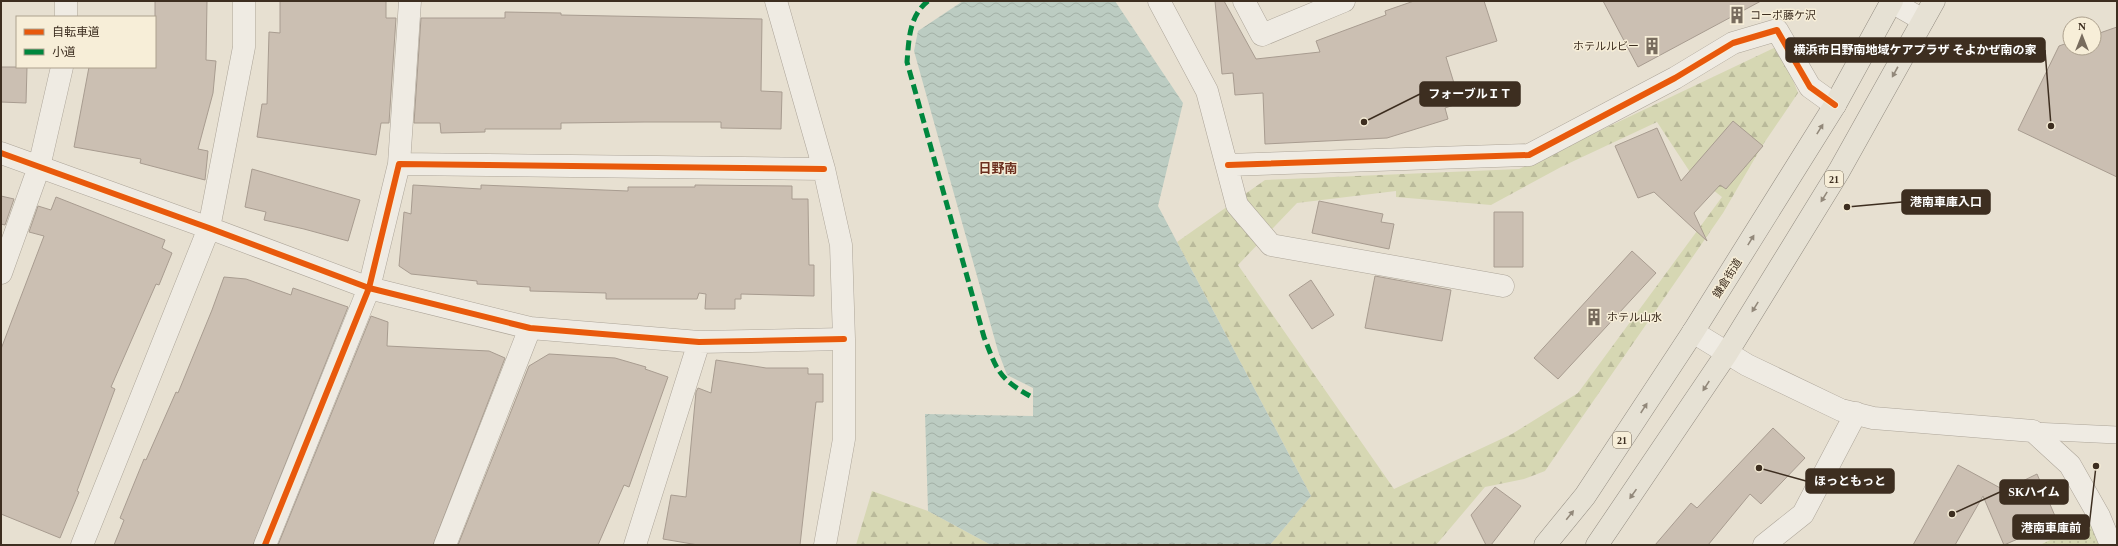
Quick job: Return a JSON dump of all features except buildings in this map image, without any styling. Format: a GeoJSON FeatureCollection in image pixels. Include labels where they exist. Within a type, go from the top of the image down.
{"type":"FeatureCollection","features":[{"type":"Feature","properties":{"kind":"main road","name":"鎌倉街道"},"geometry":{"type":"LineString","coordinates":[[1546,545],[1585,496],[1693,332],[1835,105],[1891,1]]}},
{"type":"Feature","properties":{"kind":"main road","name":"21"},"geometry":{"type":"LineString","coordinates":[[1598,545],[1727,353],[1839,171],[1934,1]]}},
{"type":"Feature","properties":{"kind":"street"},"geometry":{"type":"LineString","coordinates":[[66,1],[66,16]]}},
{"type":"Feature","properties":{"kind":"street"},"geometry":{"type":"LineString","coordinates":[[82,545],[209,228],[244,47],[244,1]]}},
{"type":"Feature","properties":{"kind":"street"},"geometry":{"type":"LineString","coordinates":[[265,545],[369,288],[399,164],[410,1]]}},
{"type":"Feature","properties":{"kind":"street"},"geometry":{"type":"LineString","coordinates":[[776,1],[824,169],[841,245],[844,339],[844,439],[824,545]]}},
{"type":"Feature","properties":{"kind":"street"},"geometry":{"type":"LineString","coordinates":[[1159,1],[1206,91],[1228,165],[1237,205],[1271,245],[1503,286]]}},
{"type":"Feature","properties":{"kind":"street"},"geometry":{"type":"LineString","coordinates":[[1244,1],[1262,35],[1344,1]]}},
{"type":"Feature","properties":{"kind":"street"},"geometry":{"type":"LineString","coordinates":[[1891,1],[1924,20]]}},
{"type":"Feature","properties":{"kind":"street"},"geometry":{"type":"LineString","coordinates":[[1228,165],[1528,155],[1675,78],[1733,43],[1777,30],[1810,87],[1835,105]]}},
{"type":"Feature","properties":{"kind":"street"},"geometry":{"type":"LineString","coordinates":[[1,273],[39,167],[62,68]]}},
{"type":"Feature","properties":{"kind":"street"},"geometry":{"type":"LineString","coordinates":[[1,153],[209,228],[369,288],[530,328],[699,342],[844,339]]}},
{"type":"Feature","properties":{"kind":"street"},"geometry":{"type":"LineString","coordinates":[[399,164],[824,169]]}},
{"type":"Feature","properties":{"kind":"street"},"geometry":{"type":"LineString","coordinates":[[445,545],[530,328]]}},
{"type":"Feature","properties":{"kind":"street"},"geometry":{"type":"LineString","coordinates":[[1693,332],[1747,365],[1842,410],[1873,418],[2033,431],[2070,465],[2099,516],[2111,545]]}},
{"type":"Feature","properties":{"kind":"street"},"geometry":{"type":"LineString","coordinates":[[635,545],[699,342]]}},
{"type":"Feature","properties":{"kind":"street"},"geometry":{"type":"LineString","coordinates":[[1764,545],[1803,514],[1856,413]]}},
{"type":"Feature","properties":{"kind":"lane"},"geometry":{"type":"LineString","coordinates":[[2033,431],[2117,435]]}},
{"type":"Feature","properties":{"kind":"green space"},"geometry":{"type":"Polygon","coordinates":[[[1776,47],[1787,65],[1798,93],[1762,146],[1723,213],[1545,471],[1524,479],[1485,487],[1436,545],[1270,545],[1311,496],[1177,242],[1265,180],[1519,169],[1776,47]],[[1657,122],[1561,167],[1491,205],[1396,197],[1396,191],[1297,203],[1238,265],[1394,489],[1512,434],[1578,393],[1722,197],[1690,172],[1657,122]]]}},
{"type":"Feature","properties":{"kind":"green space"},"geometry":{"type":"Polygon","coordinates":[[[872,491],[928,511],[991,545],[856,545],[872,491]]]}},
{"type":"Feature","properties":{"kind":"green space"},"geometry":{"type":"Polygon","coordinates":[[[2099,516],[2111,545],[2040,545],[2099,516]]]}},
{"type":"Feature","properties":{"kind":"water"},"geometry":{"type":"Polygon","coordinates":[[[963,1],[1115,1],[1183,103],[1158,206],[1311,496],[1270,545],[991,545],[928,511],[925,414],[1033,416],[1033,388],[1007,375],[998,351],[914,51],[918,31],[963,1]]]}},
{"type":"Feature","properties":{"kind":"marked path"},"geometry":{"type":"LineString","coordinates":[[928,1],[917,14],[911,28],[907,62],[984,337],[992,358],[1000,372],[1011,384],[1030,396]]}},
{"type":"Feature","properties":{"kind":"cycle path"},"geometry":{"type":"LineString","coordinates":[[1228,165],[1529,155],[1675,78],[1733,43],[1777,30],[1810,87],[1835,105]]}},
{"type":"Feature","properties":{"kind":"cycle path"},"geometry":{"type":"LineString","coordinates":[[1,153],[209,228],[369,288],[530,328],[699,342],[844,339]]}},
{"type":"Feature","properties":{"kind":"cycle path"},"geometry":{"type":"LineString","coordinates":[[265,545],[369,288],[399,164],[824,169]]}},
{"type":"Feature","properties":{"kind":"place","name":"コーポ藤ケ沢"},"geometry":{"type":"Point","coordinates":[1737,15]}},
{"type":"Feature","properties":{"kind":"place","name":"ホテルルビー"},"geometry":{"type":"Point","coordinates":[1652,46]}},
{"type":"Feature","properties":{"kind":"place","name":"フォーブルＩＴ"},"geometry":{"type":"Point","coordinates":[1364,122]}},
{"type":"Feature","properties":{"kind":"place","name":"横浜市日野南地域ケアプラザ そよかぜ南の家"},"geometry":{"type":"Point","coordinates":[2051,126]}},
{"type":"Feature","properties":{"kind":"place","name":"港南車庫入口"},"geometry":{"type":"Point","coordinates":[1847,207]}},
{"type":"Feature","properties":{"kind":"place","name":"ホテル山水"},"geometry":{"type":"Point","coordinates":[1594,317]}},
{"type":"Feature","properties":{"kind":"place","name":"港南車庫前"},"geometry":{"type":"Point","coordinates":[2096,466]}},
{"type":"Feature","properties":{"kind":"place","name":"ほっともっと"},"geometry":{"type":"Point","coordinates":[1759,468]}},
{"type":"Feature","properties":{"kind":"place","name":"SKハイム"},"geometry":{"type":"Point","coordinates":[1952,514]}},
{"type":"Feature","properties":{"kind":"district","name":"日野南"},"geometry":{"type":"Point","coordinates":[998,168]}}]}
